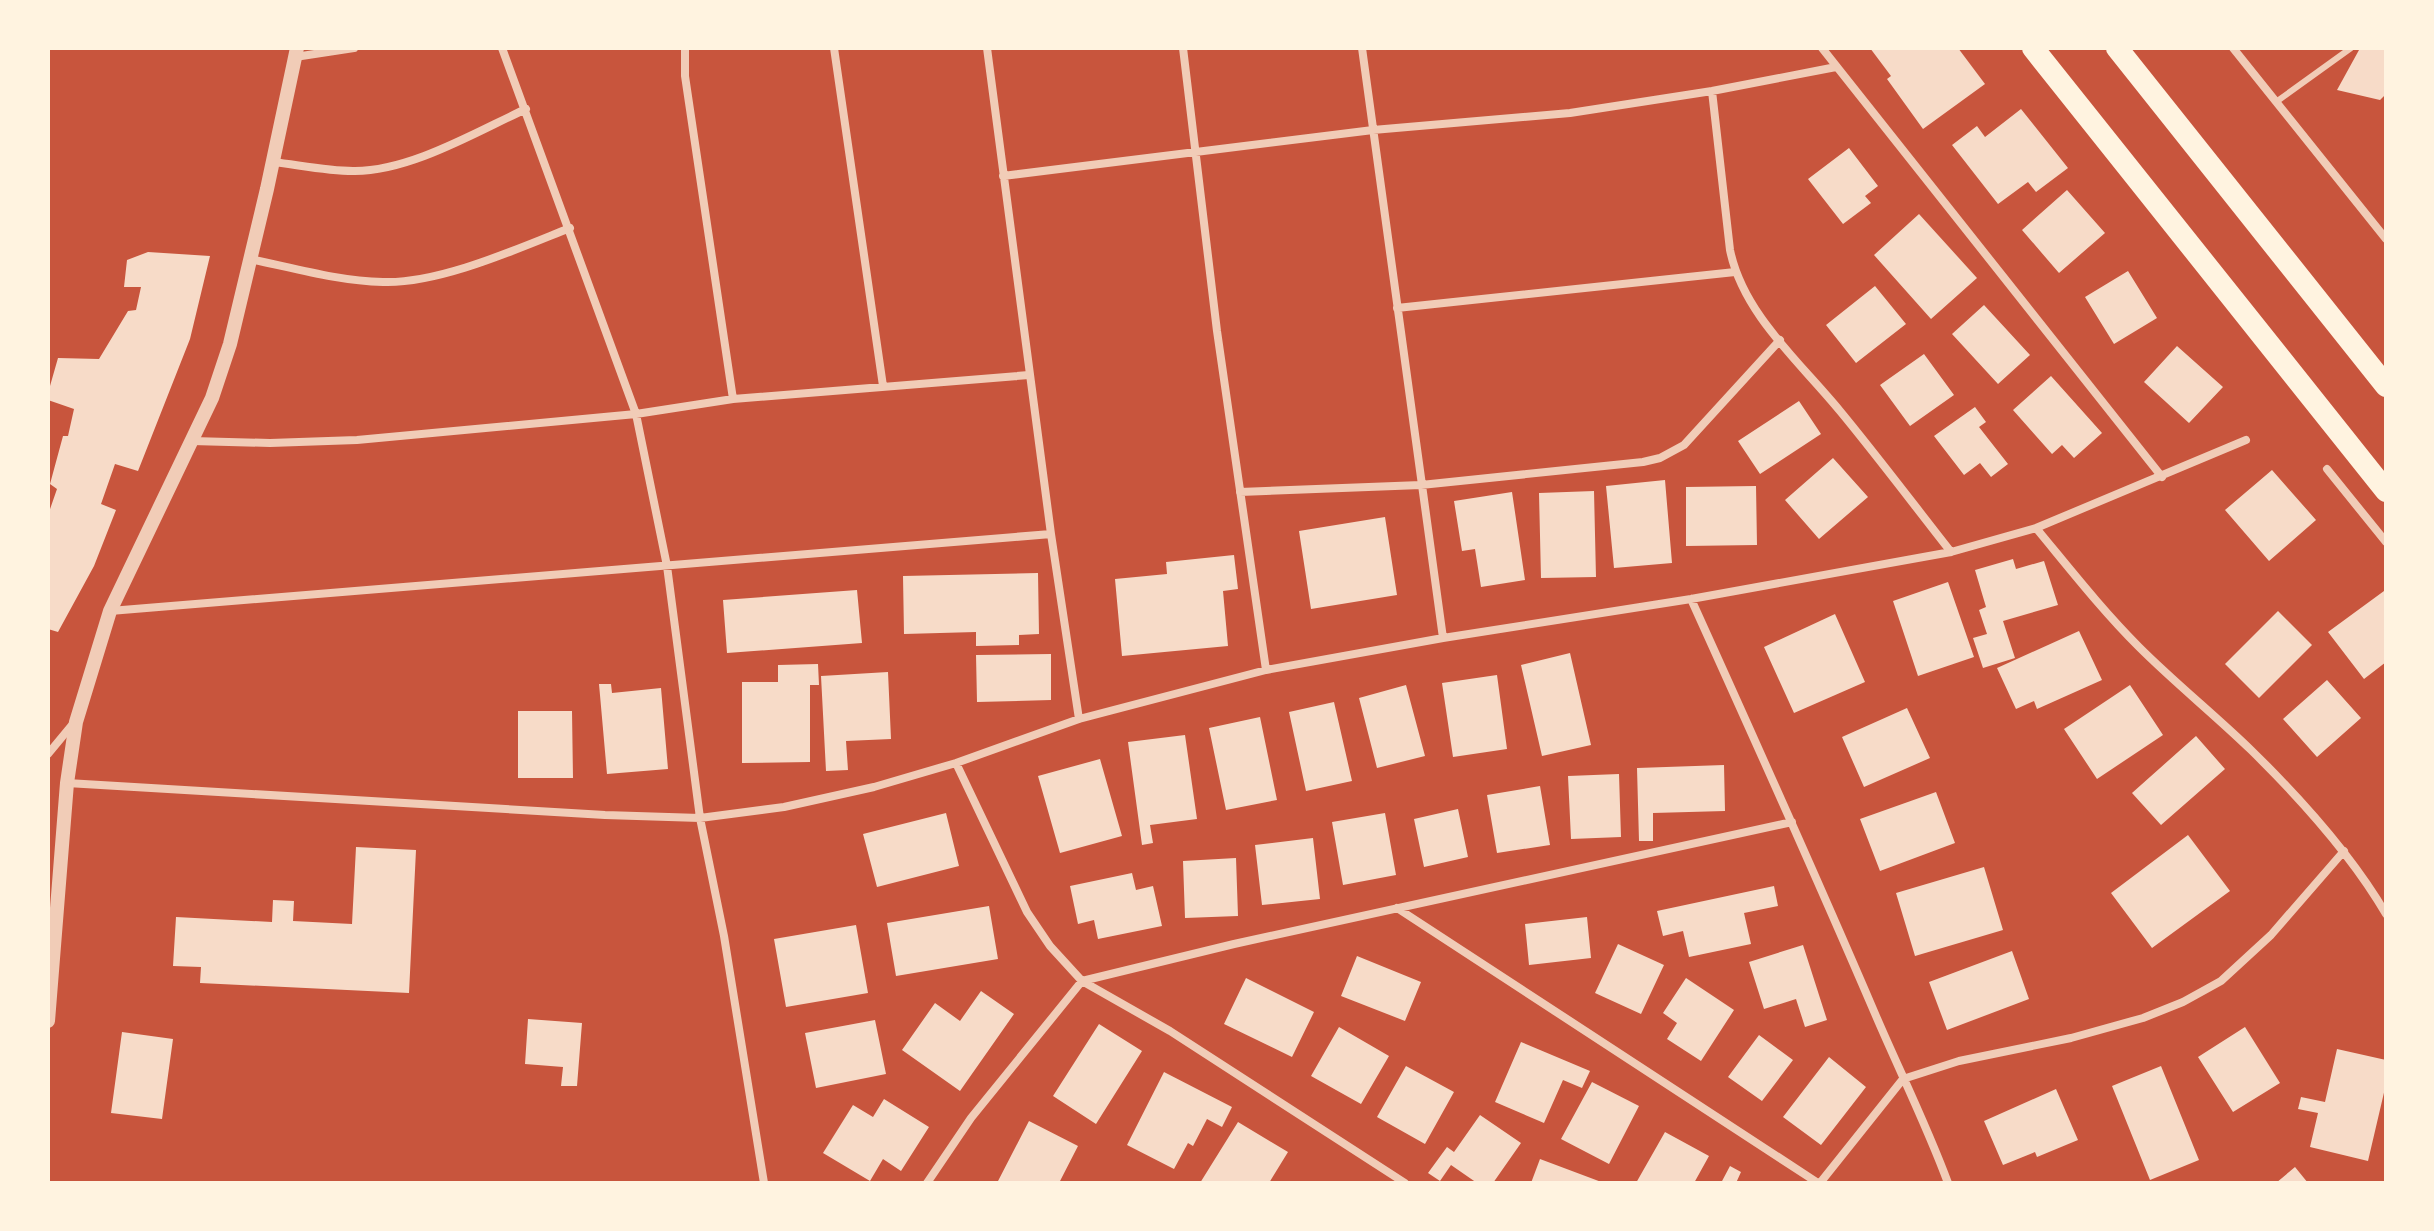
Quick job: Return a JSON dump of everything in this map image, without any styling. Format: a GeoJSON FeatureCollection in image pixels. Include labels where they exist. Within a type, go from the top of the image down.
{"type":"FeatureCollection","features":[{"type":"Feature","properties":{"kind":"highway"},"geometry":{"type":"LineString","coordinates":[[2033,48],[2386,491]]}},
{"type":"Feature","properties":{"kind":"highway"},"geometry":{"type":"LineString","coordinates":[[2117,48],[2386,386]]}},
{"type":"Feature","properties":{"kind":"street"},"geometry":{"type":"LineString","coordinates":[[48,1021],[67,783],[76,722],[110,611],[212,398],[230,344],[296,52],[354,48]]}},
{"type":"Feature","properties":{"kind":"street"},"geometry":{"type":"LineString","coordinates":[[502,48],[636,414],[667,566],[700,818],[724,936],[764,1183]]}},
{"type":"Feature","properties":{"kind":"street"},"geometry":{"type":"LineString","coordinates":[[685,48],[685,76],[733,399]]}},
{"type":"Feature","properties":{"kind":"street"},"geometry":{"type":"LineString","coordinates":[[834,48],[883,386]]}},
{"type":"Feature","properties":{"kind":"street"},"geometry":{"type":"LineString","coordinates":[[987,48],[1029,375],[1079,719]]}},
{"type":"Feature","properties":{"kind":"street"},"geometry":{"type":"LineString","coordinates":[[1183,48],[1217,331],[1266,670]]}},
{"type":"Feature","properties":{"kind":"street"},"geometry":{"type":"LineString","coordinates":[[1362,48],[1443,638]]}},
{"type":"Feature","properties":{"kind":"street"},"geometry":{"type":"LineString","coordinates":[[1822,48],[2162,477]]}},
{"type":"Feature","properties":{"kind":"street"},"geometry":{"type":"LineString","coordinates":[[2233,48],[2386,239]]}},
{"type":"Feature","properties":{"kind":"street"},"geometry":{"type":"LineString","coordinates":[[1003,176],[1373,130],[1570,113],[1712,91],[1836,67]]}},
{"type":"Feature","properties":{"kind":"street"},"geometry":{"type":"LineString","coordinates":[[1712,91],[1735,272],[1755,309],[1842,413],[1951,552]]}},
{"type":"Feature","properties":{"kind":"street"},"geometry":{"type":"LineString","coordinates":[[273,162],[352,171],[375,170],[434,151],[526,109]]}},
{"type":"Feature","properties":{"kind":"street"},"geometry":{"type":"LineString","coordinates":[[250,259],[345,279],[416,281],[570,228]]}},
{"type":"Feature","properties":{"kind":"street"},"geometry":{"type":"LineString","coordinates":[[1397,308],[1735,272]]}},
{"type":"Feature","properties":{"kind":"street"},"geometry":{"type":"LineString","coordinates":[[1240,492],[1421,485],[1660,458],[1684,445],[1780,340]]}},
{"type":"Feature","properties":{"kind":"street"},"geometry":{"type":"LineString","coordinates":[[192,441],[270,443],[357,440],[636,414],[733,399],[1029,375]]}},
{"type":"Feature","properties":{"kind":"street"},"geometry":{"type":"LineString","coordinates":[[67,783],[605,815],[700,818],[784,807],[874,787],[956,763],[1079,719],[1266,670],[1951,552],[2036,528],[2246,440]]}},
{"type":"Feature","properties":{"kind":"street"},"geometry":{"type":"LineString","coordinates":[[2327,469],[2386,542]]}},
{"type":"Feature","properties":{"kind":"street"},"geometry":{"type":"LineString","coordinates":[[2036,528],[2110,617],[2253,751],[2344,851],[2386,914]]}},
{"type":"Feature","properties":{"kind":"street"},"geometry":{"type":"LineString","coordinates":[[110,611],[1051,534]]}},
{"type":"Feature","properties":{"kind":"street"},"geometry":{"type":"LineString","coordinates":[[1691,599],[1903,1079],[1925,1121],[1948,1183]]}},
{"type":"Feature","properties":{"kind":"street"},"geometry":{"type":"LineString","coordinates":[[48,754],[76,722]]}},
{"type":"Feature","properties":{"kind":"street"},"geometry":{"type":"LineString","coordinates":[[956,763],[1027,912],[1050,946],[1082,981],[1170,1031],[1405,1183]]}},
{"type":"Feature","properties":{"kind":"street"},"geometry":{"type":"LineString","coordinates":[[927,1183],[971,1118],[1082,981],[1396,908],[1792,822]]}},
{"type":"Feature","properties":{"kind":"street"},"geometry":{"type":"LineString","coordinates":[[1396,908],[1819,1183],[1903,1079],[1959,1061],[2143,1018],[2183,1002],[2221,981],[2271,935],[2344,851]]}},
{"type":"Feature","properties":{"kind":"lane"},"geometry":{"type":"LineString","coordinates":[[2276,102],[2351,48]]}},
{"type":"Feature","properties":{"kind":"building"},"geometry":{"type":"Polygon","coordinates":[[[1870,48],[1958,48],[1985,84],[1923,129],[1887,79],[1891,76],[1870,48]]]}},
{"type":"Feature","properties":{"kind":"building"},"geometry":{"type":"Polygon","coordinates":[[[2386,48],[2386,94],[2380,100],[2337,90],[2359,50],[2386,48]]]}},
{"type":"Feature","properties":{"kind":"building"},"geometry":{"type":"Polygon","coordinates":[[[2021,109],[2068,168],[2036,192],[2028,182],[1998,204],[1952,145],[1977,126],[1985,137],[2021,109]]]}},
{"type":"Feature","properties":{"kind":"building"},"geometry":{"type":"Polygon","coordinates":[[[1849,148],[1878,186],[1865,196],[1871,203],[1843,224],[1808,179],[1849,148]]]}},
{"type":"Feature","properties":{"kind":"building"},"geometry":{"type":"Polygon","coordinates":[[[2067,190],[2105,233],[2059,273],[2022,230],[2067,190]]]}},
{"type":"Feature","properties":{"kind":"building"},"geometry":{"type":"Polygon","coordinates":[[[1919,214],[1977,278],[1931,319],[1874,255],[1919,214]]]}},
{"type":"Feature","properties":{"kind":"building"},"geometry":{"type":"Polygon","coordinates":[[[148,252],[210,256],[190,339],[138,471],[115,464],[101,504],[116,510],[94,566],[58,632],[48,629],[48,515],[57,489],[50,484],[63,436],[68,436],[74,409],[48,400],[48,393],[58,358],[99,359],[128,311],[136,310],[141,287],[124,287],[127,260],[148,252]]]}},
{"type":"Feature","properties":{"kind":"building"},"geometry":{"type":"Polygon","coordinates":[[[2128,271],[2157,318],[2114,344],[2085,297],[2128,271]]]}},
{"type":"Feature","properties":{"kind":"building"},"geometry":{"type":"Polygon","coordinates":[[[1875,286],[1906,324],[1856,363],[1826,325],[1875,286]]]}},
{"type":"Feature","properties":{"kind":"building"},"geometry":{"type":"Polygon","coordinates":[[[1984,305],[2030,355],[1998,384],[1952,334],[1984,305]]]}},
{"type":"Feature","properties":{"kind":"building"},"geometry":{"type":"Polygon","coordinates":[[[2177,346],[2223,387],[2189,423],[2144,382],[2177,346]]]}},
{"type":"Feature","properties":{"kind":"building"},"geometry":{"type":"Polygon","coordinates":[[[1924,354],[1954,395],[1910,426],[1880,385],[1924,354]]]}},
{"type":"Feature","properties":{"kind":"building"},"geometry":{"type":"Polygon","coordinates":[[[2051,376],[2102,433],[2074,458],[2062,445],[2052,454],[2013,410],[2051,376]]]}},
{"type":"Feature","properties":{"kind":"building"},"geometry":{"type":"Polygon","coordinates":[[[1799,401],[1821,434],[1760,474],[1738,441],[1799,401]]]}},
{"type":"Feature","properties":{"kind":"building"},"geometry":{"type":"Polygon","coordinates":[[[1975,407],[1986,422],[1979,427],[2008,464],[1991,477],[1980,463],[1964,475],[1934,436],[1975,407]]]}},
{"type":"Feature","properties":{"kind":"building"},"geometry":{"type":"Polygon","coordinates":[[[1833,458],[1868,497],[1819,539],[1785,500],[1833,458]]]}},
{"type":"Feature","properties":{"kind":"building"},"geometry":{"type":"Polygon","coordinates":[[[2272,470],[2316,520],[2269,561],[2225,510],[2272,470]]]}},
{"type":"Feature","properties":{"kind":"building"},"geometry":{"type":"Polygon","coordinates":[[[1665,480],[1672,563],[1614,568],[1606,486],[1665,480]]]}},
{"type":"Feature","properties":{"kind":"building"},"geometry":{"type":"Polygon","coordinates":[[[1756,486],[1757,545],[1686,546],[1686,487],[1756,486]]]}},
{"type":"Feature","properties":{"kind":"building"},"geometry":{"type":"Polygon","coordinates":[[[1594,491],[1596,577],[1541,578],[1539,493],[1594,491]]]}},
{"type":"Feature","properties":{"kind":"building"},"geometry":{"type":"Polygon","coordinates":[[[1512,492],[1525,580],[1481,587],[1475,549],[1462,551],[1454,501],[1512,492]]]}},
{"type":"Feature","properties":{"kind":"building"},"geometry":{"type":"Polygon","coordinates":[[[1385,517],[1397,595],[1311,609],[1299,531],[1385,517]]]}},
{"type":"Feature","properties":{"kind":"building"},"geometry":{"type":"Polygon","coordinates":[[[1234,555],[1238,589],[1223,591],[1228,646],[1122,656],[1115,579],[1167,574],[1166,562],[1234,555]]]}},
{"type":"Feature","properties":{"kind":"building"},"geometry":{"type":"Polygon","coordinates":[[[2013,559],[2016,569],[2044,561],[2058,605],[2003,621],[2015,658],[1983,668],[1973,638],[1987,634],[1979,610],[1986,607],[1975,570],[2013,559]]]}},
{"type":"Feature","properties":{"kind":"building"},"geometry":{"type":"Polygon","coordinates":[[[1038,573],[1039,634],[1019,635],[1019,645],[976,646],[976,632],[904,634],[903,576],[1038,573]]]}},
{"type":"Feature","properties":{"kind":"building"},"geometry":{"type":"Polygon","coordinates":[[[1948,582],[1974,657],[1918,676],[1893,601],[1948,582]]]}},
{"type":"Feature","properties":{"kind":"building"},"geometry":{"type":"Polygon","coordinates":[[[857,590],[862,643],[727,653],[723,600],[857,590]]]}},
{"type":"Feature","properties":{"kind":"building"},"geometry":{"type":"Polygon","coordinates":[[[2384,591],[2386,662],[2364,679],[2328,632],[2384,591]]]}},
{"type":"Feature","properties":{"kind":"building"},"geometry":{"type":"Polygon","coordinates":[[[2278,611],[2312,645],[2259,698],[2225,664],[2278,611]]]}},
{"type":"Feature","properties":{"kind":"building"},"geometry":{"type":"Polygon","coordinates":[[[1835,614],[1865,682],[1794,713],[1764,647],[1835,614]]]}},
{"type":"Feature","properties":{"kind":"building"},"geometry":{"type":"Polygon","coordinates":[[[2079,631],[2102,680],[2037,709],[2034,701],[2016,709],[1997,668],[2079,631]]]}},
{"type":"Feature","properties":{"kind":"building"},"geometry":{"type":"Polygon","coordinates":[[[1570,653],[1591,745],[1542,756],[1521,665],[1570,653]]]}},
{"type":"Feature","properties":{"kind":"building"},"geometry":{"type":"Polygon","coordinates":[[[1051,654],[1051,700],[977,702],[976,655],[1051,654]]]}},
{"type":"Feature","properties":{"kind":"building"},"geometry":{"type":"Polygon","coordinates":[[[818,664],[819,685],[810,685],[810,762],[742,763],[742,682],[778,682],[778,665],[818,664]]]}},
{"type":"Feature","properties":{"kind":"building"},"geometry":{"type":"Polygon","coordinates":[[[888,672],[891,739],[846,741],[848,770],[826,771],[821,676],[888,672]]]}},
{"type":"Feature","properties":{"kind":"building"},"geometry":{"type":"Polygon","coordinates":[[[1497,675],[1507,749],[1453,757],[1442,683],[1497,675]]]}},
{"type":"Feature","properties":{"kind":"building"},"geometry":{"type":"Polygon","coordinates":[[[2327,680],[2361,718],[2317,757],[2283,719],[2327,680]]]}},
{"type":"Feature","properties":{"kind":"building"},"geometry":{"type":"Polygon","coordinates":[[[599,684],[611,684],[612,693],[661,688],[668,769],[607,774],[599,684]]]}},
{"type":"Feature","properties":{"kind":"building"},"geometry":{"type":"Polygon","coordinates":[[[1406,685],[1425,756],[1377,768],[1359,698],[1406,685]]]}},
{"type":"Feature","properties":{"kind":"building"},"geometry":{"type":"Polygon","coordinates":[[[2130,685],[2163,735],[2097,779],[2064,729],[2130,685]]]}},
{"type":"Feature","properties":{"kind":"building"},"geometry":{"type":"Polygon","coordinates":[[[1334,702],[1352,781],[1306,791],[1289,712],[1334,702]]]}},
{"type":"Feature","properties":{"kind":"building"},"geometry":{"type":"Polygon","coordinates":[[[1907,708],[1930,758],[1864,787],[1842,737],[1907,708]]]}},
{"type":"Feature","properties":{"kind":"building"},"geometry":{"type":"Polygon","coordinates":[[[518,711],[572,711],[573,778],[518,778],[518,711]]]}},
{"type":"Feature","properties":{"kind":"building"},"geometry":{"type":"Polygon","coordinates":[[[1260,717],[1277,800],[1226,810],[1209,728],[1260,717]]]}},
{"type":"Feature","properties":{"kind":"building"},"geometry":{"type":"Polygon","coordinates":[[[1185,735],[1197,819],[1150,825],[1153,843],[1142,845],[1128,742],[1185,735]]]}},
{"type":"Feature","properties":{"kind":"building"},"geometry":{"type":"Polygon","coordinates":[[[2196,736],[2225,769],[2161,825],[2132,793],[2196,736]]]}},
{"type":"Feature","properties":{"kind":"building"},"geometry":{"type":"Polygon","coordinates":[[[1100,759],[1122,836],[1060,853],[1038,776],[1100,759]]]}},
{"type":"Feature","properties":{"kind":"building"},"geometry":{"type":"Polygon","coordinates":[[[1724,765],[1725,811],[1653,813],[1653,841],[1639,841],[1637,768],[1724,765]]]}},
{"type":"Feature","properties":{"kind":"building"},"geometry":{"type":"Polygon","coordinates":[[[1619,774],[1621,837],[1571,839],[1568,776],[1619,774]]]}},
{"type":"Feature","properties":{"kind":"building"},"geometry":{"type":"Polygon","coordinates":[[[1540,786],[1550,845],[1497,853],[1487,795],[1540,786]]]}},
{"type":"Feature","properties":{"kind":"building"},"geometry":{"type":"Polygon","coordinates":[[[1936,792],[1955,843],[1880,871],[1860,819],[1936,792]]]}},
{"type":"Feature","properties":{"kind":"building"},"geometry":{"type":"Polygon","coordinates":[[[1458,809],[1468,857],[1424,867],[1414,819],[1458,809]]]}},
{"type":"Feature","properties":{"kind":"building"},"geometry":{"type":"Polygon","coordinates":[[[946,813],[959,866],[877,887],[863,834],[946,813]]]}},
{"type":"Feature","properties":{"kind":"building"},"geometry":{"type":"Polygon","coordinates":[[[1385,813],[1396,875],[1343,885],[1332,822],[1385,813]]]}},
{"type":"Feature","properties":{"kind":"building"},"geometry":{"type":"Polygon","coordinates":[[[2188,835],[2230,891],[2152,948],[2111,893],[2188,835]]]}},
{"type":"Feature","properties":{"kind":"building"},"geometry":{"type":"Polygon","coordinates":[[[1313,838],[1320,899],[1262,905],[1255,845],[1313,838]]]}},
{"type":"Feature","properties":{"kind":"building"},"geometry":{"type":"Polygon","coordinates":[[[356,847],[416,850],[409,993],[200,983],[201,967],[173,966],[176,917],[272,922],[273,900],[294,901],[293,921],[352,924],[356,847]]]}},
{"type":"Feature","properties":{"kind":"building"},"geometry":{"type":"Polygon","coordinates":[[[1236,858],[1238,916],[1185,918],[1183,861],[1236,858]]]}},
{"type":"Feature","properties":{"kind":"building"},"geometry":{"type":"Polygon","coordinates":[[[1984,867],[2003,930],[1915,956],[1896,893],[1984,867]]]}},
{"type":"Feature","properties":{"kind":"building"},"geometry":{"type":"Polygon","coordinates":[[[1132,873],[1136,890],[1153,886],[1162,926],[1098,939],[1094,920],[1078,924],[1070,886],[1132,873]]]}},
{"type":"Feature","properties":{"kind":"building"},"geometry":{"type":"Polygon","coordinates":[[[1774,886],[1778,906],[1744,913],[1751,944],[1689,957],[1683,931],[1663,936],[1657,911],[1774,886]]]}},
{"type":"Feature","properties":{"kind":"building"},"geometry":{"type":"Polygon","coordinates":[[[989,906],[998,959],[896,976],[887,923],[989,906]]]}},
{"type":"Feature","properties":{"kind":"building"},"geometry":{"type":"Polygon","coordinates":[[[1587,917],[1591,958],[1529,965],[1525,924],[1587,917]]]}},
{"type":"Feature","properties":{"kind":"building"},"geometry":{"type":"Polygon","coordinates":[[[856,925],[868,993],[786,1007],[774,939],[856,925]]]}},
{"type":"Feature","properties":{"kind":"building"},"geometry":{"type":"Polygon","coordinates":[[[1618,944],[1664,965],[1641,1014],[1595,993],[1618,944]]]}},
{"type":"Feature","properties":{"kind":"building"},"geometry":{"type":"Polygon","coordinates":[[[1803,945],[1827,1020],[1805,1027],[1796,999],[1764,1009],[1749,962],[1803,945]]]}},
{"type":"Feature","properties":{"kind":"building"},"geometry":{"type":"Polygon","coordinates":[[[2012,951],[2029,999],[1947,1030],[1929,982],[2012,951]]]}},
{"type":"Feature","properties":{"kind":"building"},"geometry":{"type":"Polygon","coordinates":[[[1357,956],[1421,982],[1405,1021],[1341,996],[1357,956]]]}},
{"type":"Feature","properties":{"kind":"building"},"geometry":{"type":"Polygon","coordinates":[[[1246,978],[1314,1012],[1292,1057],[1224,1024],[1246,978]]]}},
{"type":"Feature","properties":{"kind":"building"},"geometry":{"type":"Polygon","coordinates":[[[1686,978],[1734,1010],[1701,1061],[1667,1039],[1677,1023],[1663,1013],[1686,978]]]}},
{"type":"Feature","properties":{"kind":"building"},"geometry":{"type":"Polygon","coordinates":[[[981,991],[1014,1014],[960,1091],[902,1050],[935,1003],[960,1021],[981,991]]]}},
{"type":"Feature","properties":{"kind":"building"},"geometry":{"type":"Polygon","coordinates":[[[528,1019],[582,1023],[577,1086],[561,1086],[563,1067],[525,1064],[528,1019]]]}},
{"type":"Feature","properties":{"kind":"building"},"geometry":{"type":"Polygon","coordinates":[[[875,1020],[886,1074],[816,1088],[805,1033],[875,1020]]]}},
{"type":"Feature","properties":{"kind":"building"},"geometry":{"type":"Polygon","coordinates":[[[1099,1024],[1142,1051],[1096,1124],[1053,1096],[1099,1024]]]}},
{"type":"Feature","properties":{"kind":"building"},"geometry":{"type":"Polygon","coordinates":[[[1339,1027],[1389,1056],[1361,1104],[1311,1076],[1339,1027]]]}},
{"type":"Feature","properties":{"kind":"building"},"geometry":{"type":"Polygon","coordinates":[[[2245,1027],[2280,1083],[2233,1112],[2198,1057],[2245,1027]]]}},
{"type":"Feature","properties":{"kind":"building"},"geometry":{"type":"Polygon","coordinates":[[[122,1032],[173,1039],[162,1119],[111,1113],[122,1032]]]}},
{"type":"Feature","properties":{"kind":"building"},"geometry":{"type":"Polygon","coordinates":[[[1759,1035],[1793,1060],[1762,1101],[1728,1077],[1759,1035]]]}},
{"type":"Feature","properties":{"kind":"building"},"geometry":{"type":"Polygon","coordinates":[[[1521,1042],[1590,1071],[1582,1088],[1563,1080],[1544,1123],[1495,1102],[1521,1042]]]}},
{"type":"Feature","properties":{"kind":"building"},"geometry":{"type":"Polygon","coordinates":[[[2337,1049],[2386,1060],[2386,1084],[2368,1161],[2310,1147],[2318,1113],[2298,1109],[2301,1097],[2325,1102],[2337,1049]]]}},
{"type":"Feature","properties":{"kind":"building"},"geometry":{"type":"Polygon","coordinates":[[[1829,1057],[1866,1087],[1821,1145],[1783,1117],[1829,1057]]]}},
{"type":"Feature","properties":{"kind":"building"},"geometry":{"type":"Polygon","coordinates":[[[1406,1066],[1454,1092],[1425,1144],[1377,1117],[1406,1066]]]}},
{"type":"Feature","properties":{"kind":"building"},"geometry":{"type":"Polygon","coordinates":[[[2161,1066],[2199,1160],[2150,1180],[2112,1086],[2161,1066]]]}},
{"type":"Feature","properties":{"kind":"building"},"geometry":{"type":"Polygon","coordinates":[[[1164,1072],[1232,1107],[1222,1127],[1207,1119],[1193,1146],[1188,1143],[1174,1169],[1127,1145],[1164,1072]]]}},
{"type":"Feature","properties":{"kind":"building"},"geometry":{"type":"Polygon","coordinates":[[[1592,1082],[1639,1106],[1609,1164],[1561,1139],[1592,1082]]]}},
{"type":"Feature","properties":{"kind":"building"},"geometry":{"type":"Polygon","coordinates":[[[2056,1089],[2078,1140],[2037,1157],[2035,1152],[2003,1165],[1984,1121],[2056,1089]]]}},
{"type":"Feature","properties":{"kind":"building"},"geometry":{"type":"Polygon","coordinates":[[[884,1099],[929,1127],[901,1171],[883,1159],[870,1181],[823,1153],[853,1105],[873,1117],[884,1099]]]}},
{"type":"Feature","properties":{"kind":"building"},"geometry":{"type":"Polygon","coordinates":[[[1480,1115],[1521,1143],[1493,1183],[1477,1183],[1451,1165],[1440,1181],[1428,1173],[1447,1147],[1454,1152],[1480,1115]]]}},
{"type":"Feature","properties":{"kind":"building"},"geometry":{"type":"Polygon","coordinates":[[[1029,1121],[1078,1146],[1059,1183],[997,1183],[1029,1121]]]}},
{"type":"Feature","properties":{"kind":"building"},"geometry":{"type":"Polygon","coordinates":[[[1238,1122],[1288,1152],[1269,1183],[1200,1183],[1238,1122]]]}},
{"type":"Feature","properties":{"kind":"building"},"geometry":{"type":"Polygon","coordinates":[[[1665,1132],[1709,1156],[1694,1183],[1636,1183],[1665,1132]]]}},
{"type":"Feature","properties":{"kind":"building"},"geometry":{"type":"Polygon","coordinates":[[[1540,1159],[1604,1183],[1531,1183],[1540,1159]]]}},
{"type":"Feature","properties":{"kind":"building"},"geometry":{"type":"Polygon","coordinates":[[[1730,1166],[1741,1172],[1736,1183],[1721,1183],[1730,1166]]]}},
{"type":"Feature","properties":{"kind":"building"},"geometry":{"type":"Polygon","coordinates":[[[2295,1167],[2308,1183],[2276,1183],[2295,1167]]]}}]}
